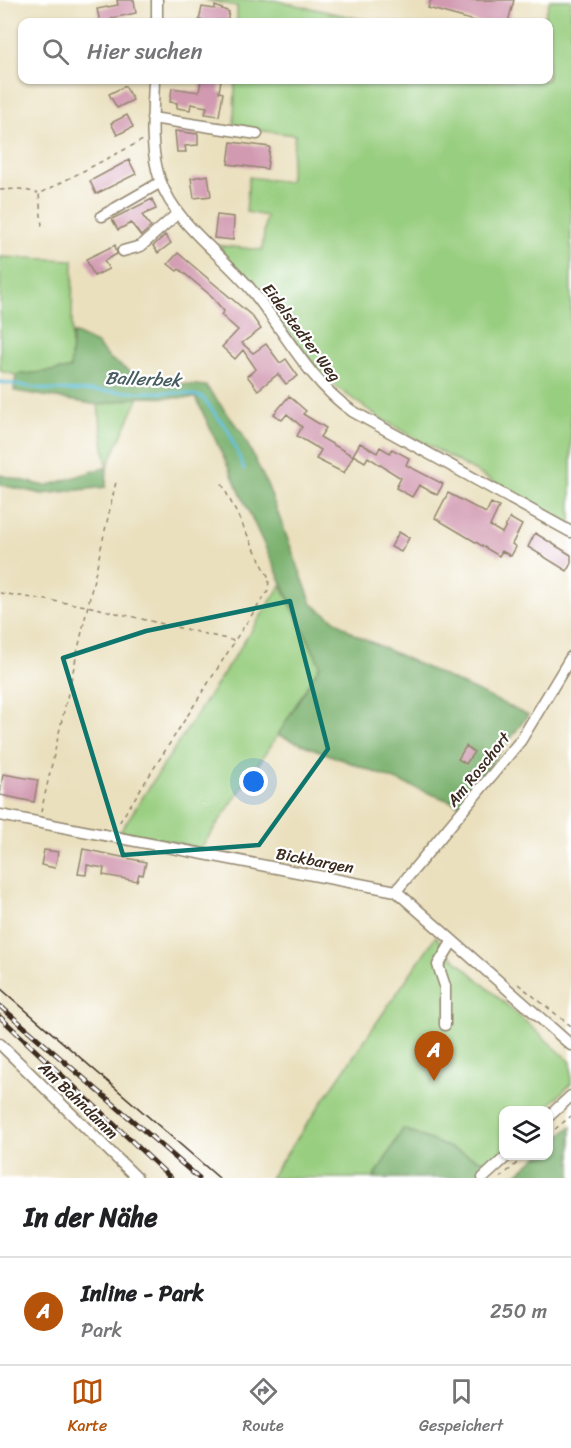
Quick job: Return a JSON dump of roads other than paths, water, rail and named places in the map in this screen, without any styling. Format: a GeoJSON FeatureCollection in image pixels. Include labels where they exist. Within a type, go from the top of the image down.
{"type":"FeatureCollection","features":[{"type":"Feature","properties":{"kind":"street"},"geometry":{"type":"LineString","coordinates":[[157,0],[157,18]]}},
{"type":"Feature","properties":{"kind":"street","name":"Eidelstedter Weg"},"geometry":{"type":"LineString","coordinates":[[154,84],[152,135],[161,182],[178,213],[252,291],[321,386],[334,399],[571,532]]}},
{"type":"Feature","properties":{"kind":"street"},"geometry":{"type":"LineString","coordinates":[[152,118],[257,134]]}},
{"type":"Feature","properties":{"kind":"street"},"geometry":{"type":"LineString","coordinates":[[102,216],[161,182]]}},
{"type":"Feature","properties":{"kind":"street"},"geometry":{"type":"LineString","coordinates":[[123,251],[141,246],[178,213]]}},
{"type":"Feature","properties":{"kind":"street","name":"Am Roschort"},"geometry":{"type":"LineString","coordinates":[[396,891],[521,740],[571,657]]}},
{"type":"Feature","properties":{"kind":"street","name":"Bickbargen"},"geometry":{"type":"LineString","coordinates":[[0,814],[396,891]]}},
{"type":"Feature","properties":{"kind":"street"},"geometry":{"type":"LineString","coordinates":[[396,891],[571,1045]]}},
{"type":"Feature","properties":{"kind":"street"},"geometry":{"type":"LineString","coordinates":[[445,1025],[445,986],[438,965],[452,942]]}},
{"type":"Feature","properties":{"kind":"street","name":"Am Bahndamm"},"geometry":{"type":"LineString","coordinates":[[0,1044],[137,1178]]}},
{"type":"Feature","properties":{"kind":"street"},"geometry":{"type":"LineString","coordinates":[[553,1113],[571,1096]]}},
{"type":"Feature","properties":{"kind":"street"},"geometry":{"type":"LineString","coordinates":[[483,1178],[502,1160]]}},
{"type":"Feature","properties":{"kind":"waterway","name":"Ballerbek"},"geometry":{"type":"LineString","coordinates":[[0,382],[51,390],[183,393],[202,397],[228,430],[244,469]]}},
{"type":"Feature","properties":{"kind":"tram line"},"geometry":{"type":"LineString","coordinates":[[0,988],[219,1178]]}},
{"type":"Feature","properties":{"kind":"railway"},"geometry":{"type":"LineString","coordinates":[[0,1006],[199,1178]]}},
{"type":"Feature","properties":{"kind":"railway"},"geometry":{"type":"LineString","coordinates":[[0,1017],[171,1178]]}},
{"type":"Feature","properties":{"kind":"place","name":"Inline - Park"},"geometry":{"type":"Point","coordinates":[434,1081]}}]}
